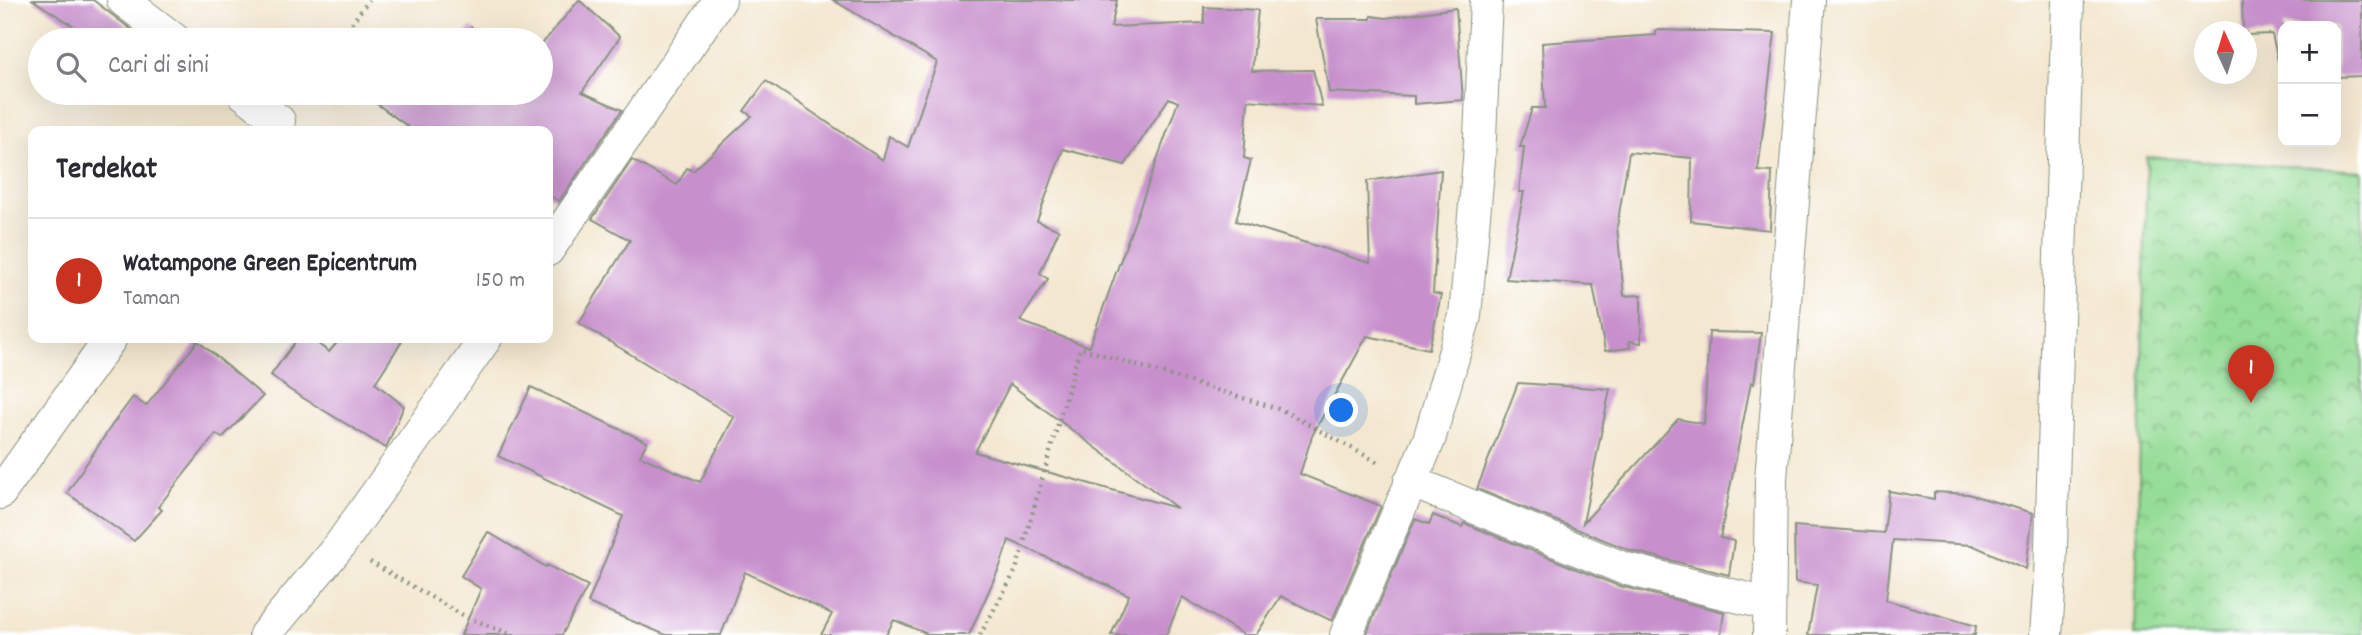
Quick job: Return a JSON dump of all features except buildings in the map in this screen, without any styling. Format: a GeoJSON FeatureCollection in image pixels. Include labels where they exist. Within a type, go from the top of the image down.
{"type":"FeatureCollection","features":[{"type":"Feature","properties":{"kind":"street"},"geometry":{"type":"LineString","coordinates":[[123,0],[159,28]]}},
{"type":"Feature","properties":{"kind":"street"},"geometry":{"type":"LineString","coordinates":[[553,243],[720,0]]}},
{"type":"Feature","properties":{"kind":"street"},"geometry":{"type":"LineString","coordinates":[[1346,635],[1429,440],[1465,316],[1479,160],[1486,0]]}},
{"type":"Feature","properties":{"kind":"street"},"geometry":{"type":"LineString","coordinates":[[1410,481],[1623,568],[1769,620],[1771,479],[1809,0]]}},
{"type":"Feature","properties":{"kind":"street"},"geometry":{"type":"LineString","coordinates":[[2046,635],[2051,565],[2068,0]]}},
{"type":"Feature","properties":{"kind":"street"},"geometry":{"type":"LineString","coordinates":[[258,105],[279,121],[275,126]]}},
{"type":"Feature","properties":{"kind":"street"},"geometry":{"type":"LineString","coordinates":[[0,493],[107,343]]}},
{"type":"Feature","properties":{"kind":"street"},"geometry":{"type":"LineString","coordinates":[[265,635],[340,545],[482,343]]}},
{"type":"Feature","properties":{"kind":"path"},"geometry":{"type":"LineString","coordinates":[[348,28],[369,0]]}},
{"type":"Feature","properties":{"kind":"path"},"geometry":{"type":"LineString","coordinates":[[979,635],[1016,570],[1080,348],[1282,410],[1410,481]]}},
{"type":"Feature","properties":{"kind":"path"},"geometry":{"type":"LineString","coordinates":[[340,545],[464,616],[513,635]]}},
{"type":"Feature","properties":{"kind":"green space"},"geometry":{"type":"Polygon","coordinates":[[[2147,157],[2362,171],[2362,635],[2135,635],[2147,157]]]}},
{"type":"Feature","properties":{"kind":"place","name":"Watampone Green Epicentrum"},"geometry":{"type":"Point","coordinates":[2251,403]}}]}
